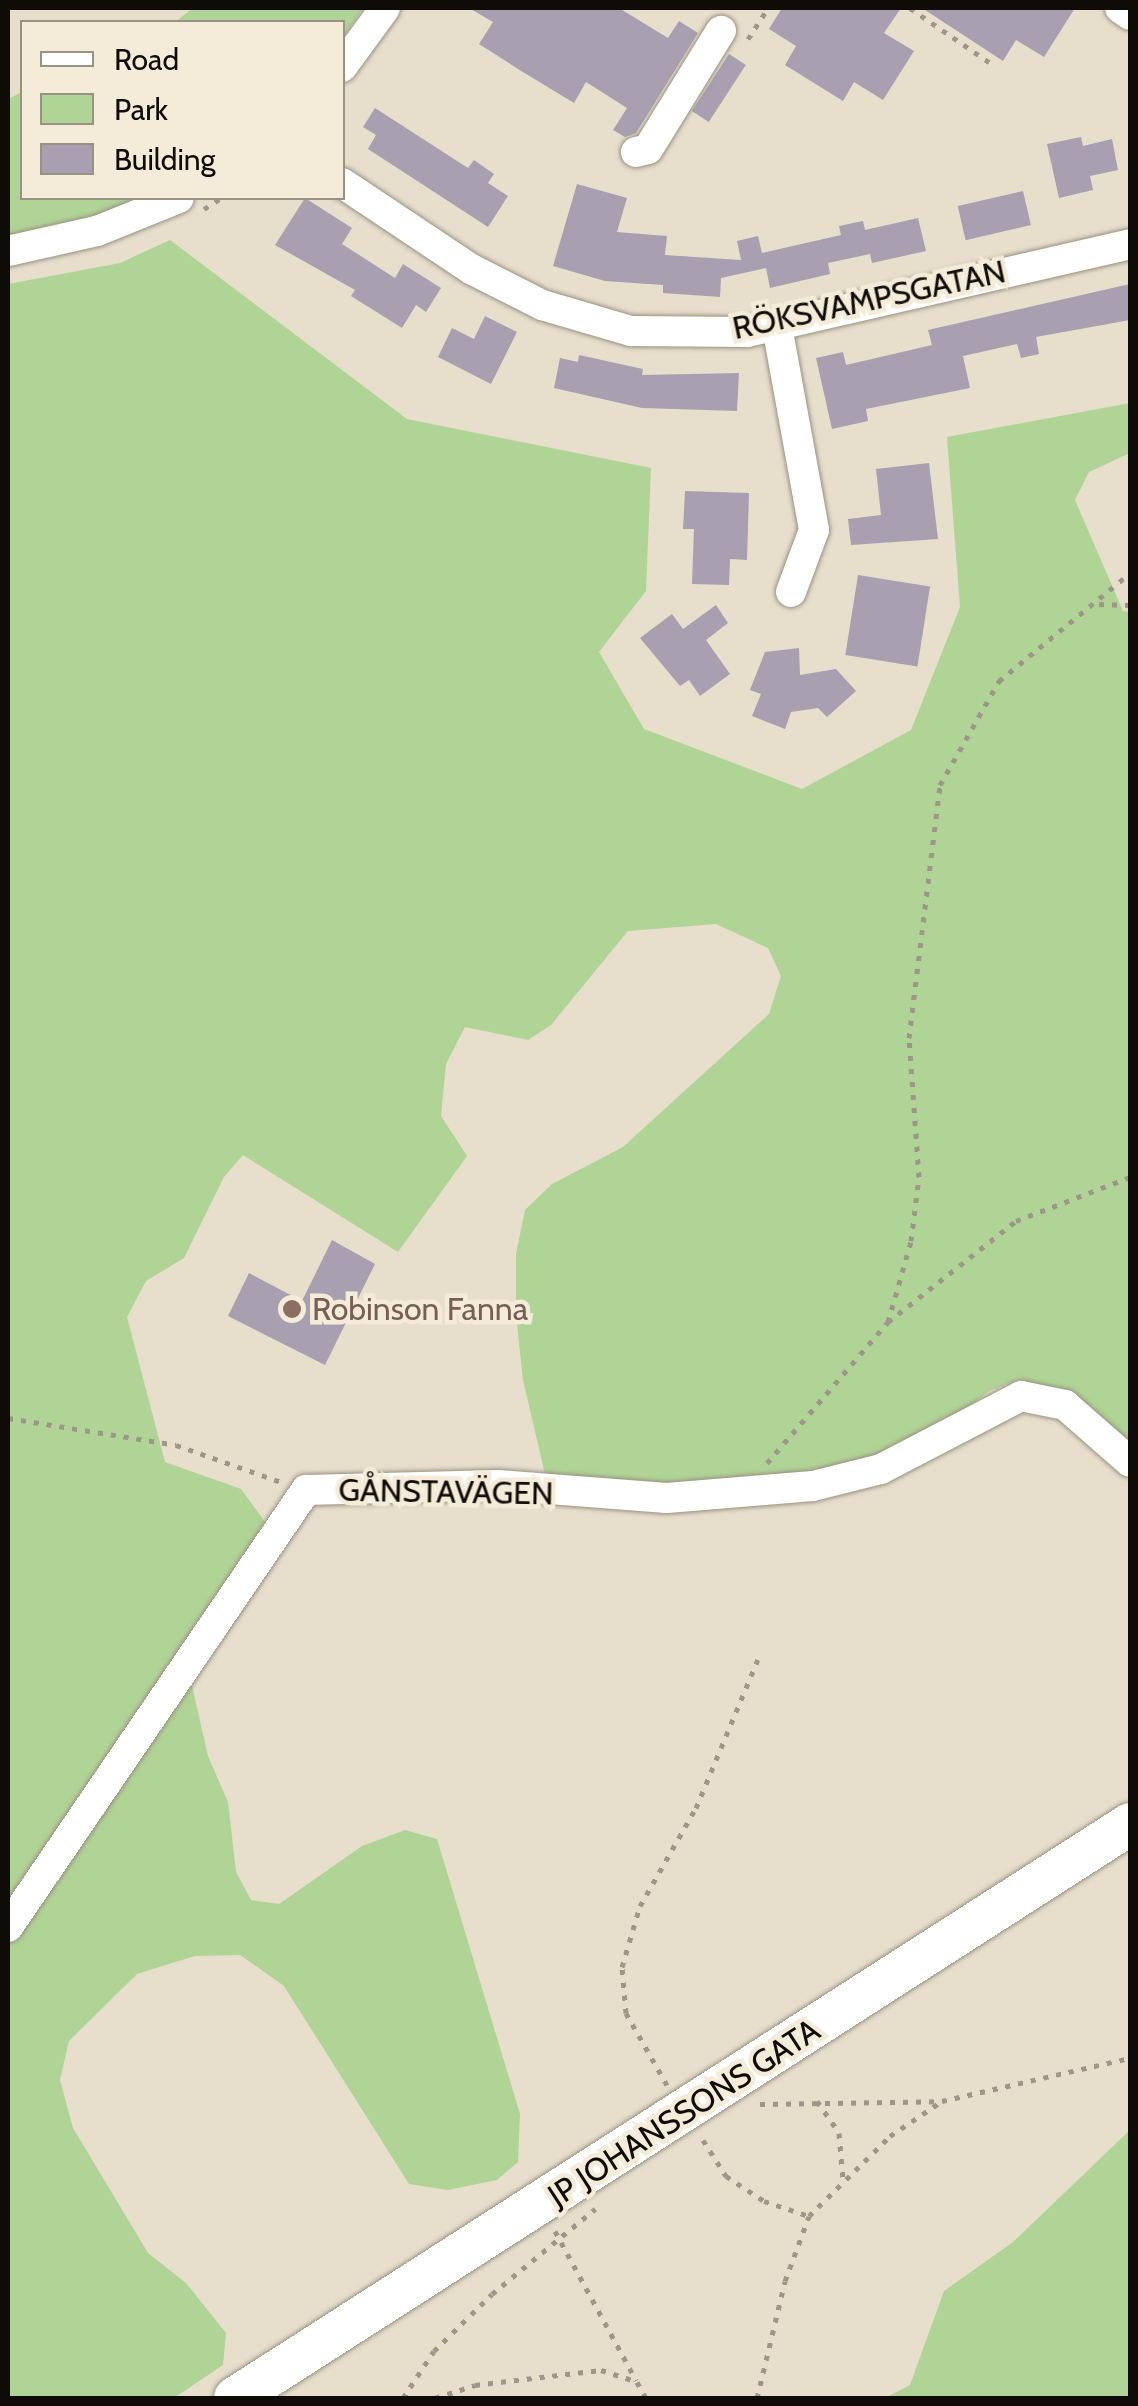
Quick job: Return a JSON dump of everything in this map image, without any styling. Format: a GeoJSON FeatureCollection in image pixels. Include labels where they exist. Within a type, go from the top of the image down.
{"type":"FeatureCollection","features":[{"type":"Feature","properties":{"kind":"street"},"geometry":{"type":"LineString","coordinates":[[345,63],[386,8]]}},
{"type":"Feature","properties":{"kind":"street"},"geometry":{"type":"LineString","coordinates":[[1120,8],[1130,15]]}},
{"type":"Feature","properties":{"kind":"street"},"geometry":{"type":"LineString","coordinates":[[636,152],[648,150],[732,39]]}},
{"type":"Feature","properties":{"kind":"street","name":"RÖKSVAMPSGATAN"},"geometry":{"type":"LineString","coordinates":[[345,185],[471,269],[578,318],[631,331],[776,326],[1130,244]]}},
{"type":"Feature","properties":{"kind":"street"},"geometry":{"type":"LineString","coordinates":[[8,252],[97,231],[174,200]]}},
{"type":"Feature","properties":{"kind":"street"},"geometry":{"type":"LineString","coordinates":[[776,326],[814,530],[790,592]]}},
{"type":"Feature","properties":{"kind":"street","name":"GÅNSTAVÄGEN"},"geometry":{"type":"LineString","coordinates":[[8,1927],[306,1490],[498,1485],[667,1498],[746,1495],[881,1470],[1021,1396],[1065,1405],[1130,1462]]}},
{"type":"Feature","properties":{"kind":"street","name":"JP JOHANSSONS GATA"},"geometry":{"type":"LineString","coordinates":[[235,2398],[552,2224],[1130,1824]]}},
{"type":"Feature","properties":{"kind":"path"},"geometry":{"type":"LineString","coordinates":[[732,39],[768,8]]}},
{"type":"Feature","properties":{"kind":"path"},"geometry":{"type":"LineString","coordinates":[[910,8],[989,62]]}},
{"type":"Feature","properties":{"kind":"path"},"geometry":{"type":"LineString","coordinates":[[888,1322],[911,1241],[919,1176],[909,1038],[940,785],[1000,681],[1038,645],[1100,604],[1130,572]]}},
{"type":"Feature","properties":{"kind":"path"},"geometry":{"type":"LineString","coordinates":[[1100,604],[1130,605]]}},
{"type":"Feature","properties":{"kind":"path"},"geometry":{"type":"LineString","coordinates":[[746,1495],[786,1435],[888,1322],[1016,1221],[1130,1178]]}},
{"type":"Feature","properties":{"kind":"path"},"geometry":{"type":"LineString","coordinates":[[8,1418],[176,1445],[306,1490]]}},
{"type":"Feature","properties":{"kind":"path"},"geometry":{"type":"LineString","coordinates":[[670,2091],[626,2013],[622,1966],[640,1906],[696,1808],[758,1659]]}},
{"type":"Feature","properties":{"kind":"path"},"geometry":{"type":"LineString","coordinates":[[752,2108],[817,2101],[942,2101],[1130,2058]]}},
{"type":"Feature","properties":{"kind":"path"},"geometry":{"type":"LineString","coordinates":[[817,2101],[839,2134],[843,2180]]}},
{"type":"Feature","properties":{"kind":"path"},"geometry":{"type":"LineString","coordinates":[[758,2398],[785,2281],[810,2216],[843,2180],[942,2101]]}},
{"type":"Feature","properties":{"kind":"path"},"geometry":{"type":"LineString","coordinates":[[695,2136],[709,2126]]}},
{"type":"Feature","properties":{"kind":"path"},"geometry":{"type":"LineString","coordinates":[[703,2140],[726,2176],[764,2201],[810,2216]]}},
{"type":"Feature","properties":{"kind":"path"},"geometry":{"type":"LineString","coordinates":[[403,2398],[434,2350],[492,2294],[552,2224],[598,2207]]}},
{"type":"Feature","properties":{"kind":"path"},"geometry":{"type":"LineString","coordinates":[[552,2224],[646,2398]]}},
{"type":"Feature","properties":{"kind":"path"},"geometry":{"type":"LineString","coordinates":[[435,2398],[475,2385],[600,2370],[637,2382]]}},
{"type":"Feature","properties":{"kind":"green space"},"geometry":{"type":"Polygon","coordinates":[[[193,8],[363,8],[345,35],[345,20],[178,20],[193,8]]]}},
{"type":"Feature","properties":{"kind":"green space"},"geometry":{"type":"Polygon","coordinates":[[[20,93],[20,200],[144,200],[95,221],[8,238],[8,99],[20,93]]]}},
{"type":"Feature","properties":{"kind":"green space"},"geometry":{"type":"Polygon","coordinates":[[[170,240],[407,419],[651,468],[646,591],[599,652],[644,729],[802,789],[911,730],[960,607],[947,437],[1130,403],[1130,453],[1089,472],[1075,500],[1123,611],[1130,612],[1130,1447],[1077,1401],[1020,1379],[989,1391],[932,1436],[812,1478],[668,1486],[545,1474],[523,1380],[516,1314],[516,1254],[525,1210],[552,1184],[623,1147],[769,1014],[781,976],[768,948],[716,924],[628,931],[551,1025],[528,1040],[465,1027],[446,1064],[441,1116],[467,1156],[398,1252],[243,1155],[224,1177],[184,1258],[146,1281],[127,1317],[165,1462],[241,1489],[268,1526],[183,1646],[208,1756],[228,1802],[236,1872],[251,1900],[279,1904],[362,1846],[405,1830],[437,1839],[520,2114],[518,2162],[497,2180],[448,2190],[409,2184],[284,1986],[240,1955],[195,1956],[137,1974],[69,2041],[60,2080],[73,2128],[148,2253],[186,2283],[226,2333],[223,2365],[174,2398],[8,2398],[8,284],[120,263],[170,240]]]}},
{"type":"Feature","properties":{"kind":"green space"},"geometry":{"type":"Polygon","coordinates":[[[1130,2130],[1130,2398],[885,2398],[910,2385],[944,2291],[1013,2242],[1130,2130]]]}},
{"type":"Feature","properties":{"kind":"building"},"geometry":{"type":"Polygon","coordinates":[[[469,8],[619,8],[668,38],[679,21],[698,33],[636,133],[625,137],[613,130],[627,108],[586,82],[574,103],[518,69],[479,44],[493,22],[469,8]]]}},
{"type":"Feature","properties":{"kind":"building"},"geometry":{"type":"Polygon","coordinates":[[[782,8],[901,8],[884,33],[914,51],[883,100],[854,82],[843,101],[785,65],[796,46],[769,29],[782,8]]]}},
{"type":"Feature","properties":{"kind":"building"},"geometry":{"type":"Polygon","coordinates":[[[922,8],[1075,8],[1044,57],[1016,40],[1003,61],[922,8]]]}},
{"type":"Feature","properties":{"kind":"building"},"geometry":{"type":"Polygon","coordinates":[[[729,54],[746,65],[709,122],[692,111],[729,54]]]}},
{"type":"Feature","properties":{"kind":"building"},"geometry":{"type":"Polygon","coordinates":[[[375,108],[468,168],[474,160],[494,174],[488,183],[508,196],[488,227],[368,149],[376,135],[363,127],[375,108]]]}},
{"type":"Feature","properties":{"kind":"building"},"geometry":{"type":"Polygon","coordinates":[[[1081,137],[1083,146],[1112,139],[1118,170],[1090,176],[1093,190],[1059,198],[1047,144],[1081,137]]]}},
{"type":"Feature","properties":{"kind":"building"},"geometry":{"type":"Polygon","coordinates":[[[577,184],[627,198],[617,232],[667,236],[665,255],[741,260],[737,241],[758,236],[764,262],[762,253],[841,235],[839,226],[863,221],[865,230],[918,218],[926,251],[872,263],[870,254],[828,263],[830,274],[770,288],[766,268],[721,278],[720,297],[663,293],[663,285],[605,281],[553,266],[577,184]]]}},
{"type":"Feature","properties":{"kind":"building"},"geometry":{"type":"Polygon","coordinates":[[[1023,191],[1031,225],[966,240],[958,206],[1023,191]]]}},
{"type":"Feature","properties":{"kind":"building"},"geometry":{"type":"Polygon","coordinates":[[[304,200],[308,200],[352,228],[342,244],[395,278],[403,264],[441,288],[426,312],[416,305],[402,328],[351,296],[355,290],[275,245],[304,200]]]}},
{"type":"Feature","properties":{"kind":"building"},"geometry":{"type":"Polygon","coordinates":[[[1130,284],[1130,320],[1036,337],[1039,354],[1021,358],[1017,344],[963,356],[970,388],[866,409],[868,421],[832,429],[816,358],[843,352],[846,365],[932,345],[928,330],[1130,284]]]}},
{"type":"Feature","properties":{"kind":"building"},"geometry":{"type":"Polygon","coordinates":[[[485,316],[517,332],[491,384],[438,357],[452,328],[474,339],[485,316]]]}},
{"type":"Feature","properties":{"kind":"building"},"geometry":{"type":"Polygon","coordinates":[[[579,355],[643,369],[642,375],[739,373],[737,411],[642,408],[554,388],[560,358],[578,362],[579,355]]]}},
{"type":"Feature","properties":{"kind":"building"},"geometry":{"type":"Polygon","coordinates":[[[929,463],[938,539],[851,545],[848,519],[881,515],[876,469],[929,463]]]}},
{"type":"Feature","properties":{"kind":"building"},"geometry":{"type":"Polygon","coordinates":[[[685,491],[749,493],[747,560],[730,559],[729,585],[692,584],[694,529],[683,529],[685,491]]]}},
{"type":"Feature","properties":{"kind":"building"},"geometry":{"type":"Polygon","coordinates":[[[858,575],[930,586],[917,666],[845,655],[858,575]]]}},
{"type":"Feature","properties":{"kind":"building"},"geometry":{"type":"Polygon","coordinates":[[[716,605],[728,623],[706,640],[730,674],[700,696],[689,680],[680,686],[640,638],[672,614],[683,629],[716,605]]]}},
{"type":"Feature","properties":{"kind":"building"},"geometry":{"type":"Polygon","coordinates":[[[799,648],[800,675],[836,669],[856,691],[827,717],[818,708],[791,712],[785,729],[752,716],[761,694],[750,690],[765,652],[799,648]]]}},
{"type":"Feature","properties":{"kind":"building","name":"Robinson Fanna"},"geometry":{"type":"Polygon","coordinates":[[[332,1240],[375,1264],[325,1365],[228,1316],[249,1273],[302,1301],[332,1240]]]}},
{"type":"Feature","properties":{"kind":"place","name":"Robinson Fanna"},"geometry":{"type":"Point","coordinates":[292,1309]}}]}
